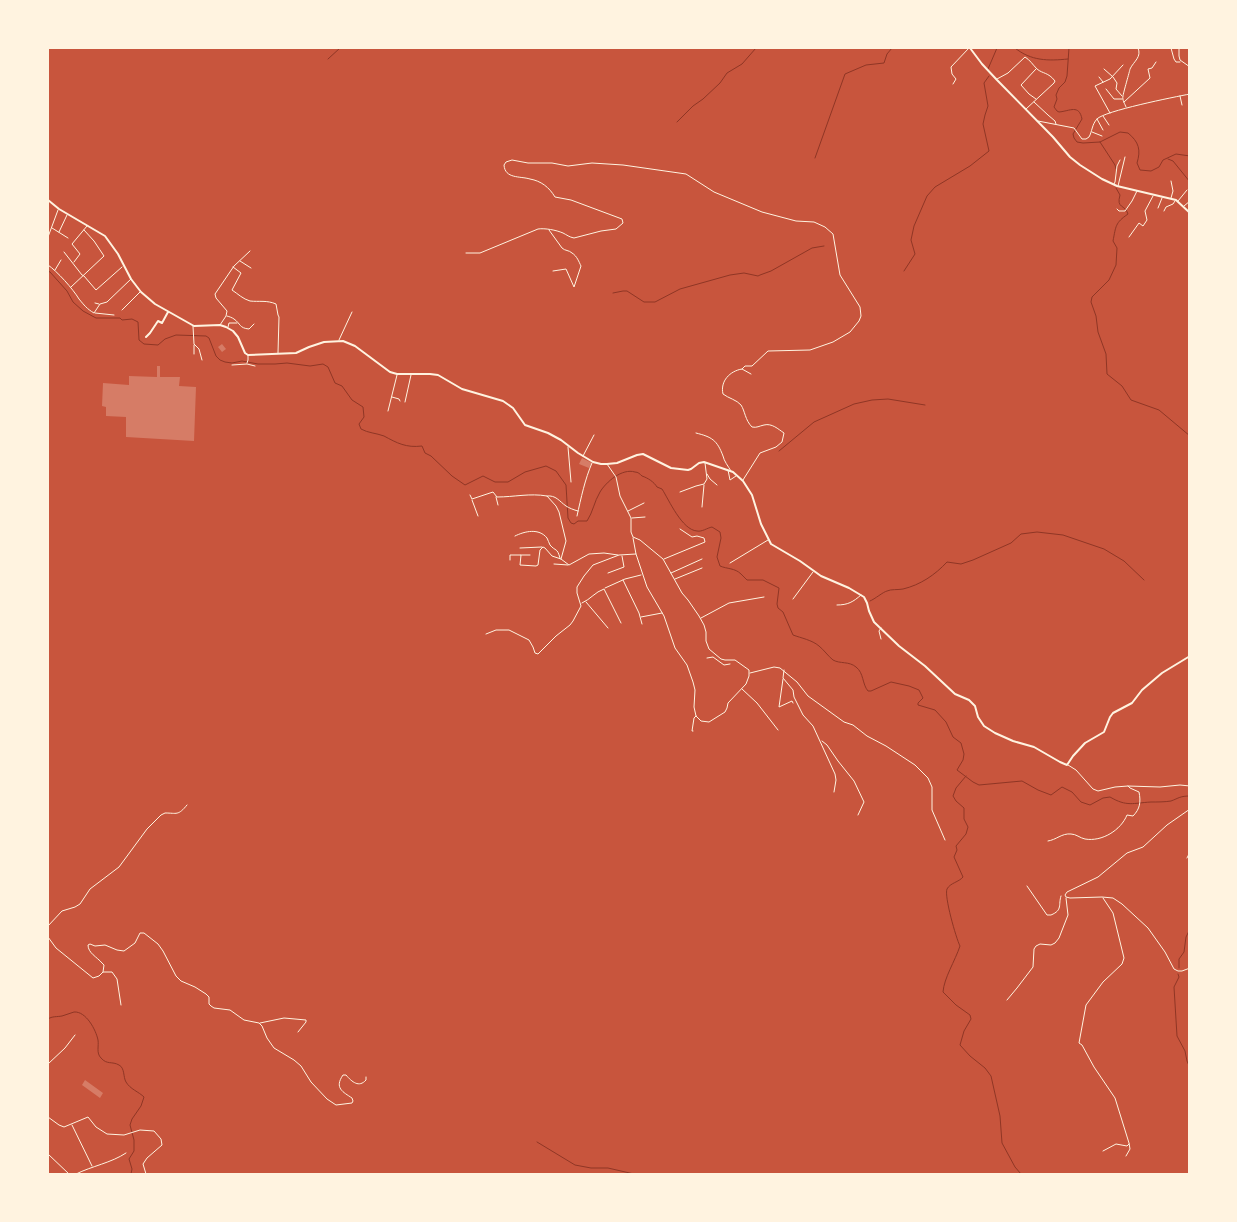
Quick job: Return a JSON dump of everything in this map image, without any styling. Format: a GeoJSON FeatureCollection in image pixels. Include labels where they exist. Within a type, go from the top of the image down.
{"type":"FeatureCollection","features":[{"type":"Feature","properties":{"kind":"street"},"geometry":{"type":"LineString","coordinates":[[953,84],[956,79],[952,74],[951,67],[969,48],[1070,157],[1091,173],[1113,185],[1170,198],[1177,201],[1190,214]]}},
{"type":"Feature","properties":{"kind":"street"},"geometry":{"type":"LineString","coordinates":[[1123,98],[1128,72],[1140,54],[1138,48]]}},
{"type":"Feature","properties":{"kind":"street"},"geometry":{"type":"LineString","coordinates":[[1171,48],[1176,62],[1181,62],[1190,67]]}},
{"type":"Feature","properties":{"kind":"street"},"geometry":{"type":"LineString","coordinates":[[1180,48],[1179,58],[1181,62]]}},
{"type":"Feature","properties":{"kind":"street"},"geometry":{"type":"LineString","coordinates":[[997,80],[1008,73],[1025,57],[1036,68],[1049,74],[1055,80],[1046,91],[1025,109]]}},
{"type":"Feature","properties":{"kind":"street"},"geometry":{"type":"LineString","coordinates":[[1124,102],[1150,78],[1148,68],[1152,68],[1156,62]]}},
{"type":"Feature","properties":{"kind":"street"},"geometry":{"type":"LineString","coordinates":[[1110,113],[1094,86],[1109,80],[1123,65]]}},
{"type":"Feature","properties":{"kind":"street"},"geometry":{"type":"LineString","coordinates":[[1036,68],[1021,85],[1023,89],[1037,99]]}},
{"type":"Feature","properties":{"kind":"street"},"geometry":{"type":"LineString","coordinates":[[1104,69],[1117,83],[1116,89],[1123,98],[1126,108]]}},
{"type":"Feature","properties":{"kind":"street"},"geometry":{"type":"LineString","coordinates":[[1100,77],[1103,82]]}},
{"type":"Feature","properties":{"kind":"street"},"geometry":{"type":"LineString","coordinates":[[1106,89],[1114,99],[1123,98]]}},
{"type":"Feature","properties":{"kind":"street"},"geometry":{"type":"LineString","coordinates":[[1037,121],[1074,128],[1080,137],[1084,139],[1089,137],[1097,119],[1110,113],[1190,94]]}},
{"type":"Feature","properties":{"kind":"street"},"geometry":{"type":"LineString","coordinates":[[1180,96],[1182,105]]}},
{"type":"Feature","properties":{"kind":"street"},"geometry":{"type":"LineString","coordinates":[[1034,102],[1056,121],[1056,125]]}},
{"type":"Feature","properties":{"kind":"street"},"geometry":{"type":"LineString","coordinates":[[1103,116],[1109,125]]}},
{"type":"Feature","properties":{"kind":"street"},"geometry":{"type":"LineString","coordinates":[[1097,119],[1103,130]]}},
{"type":"Feature","properties":{"kind":"street"},"geometry":{"type":"LineString","coordinates":[[1092,132],[1102,136]]}},
{"type":"Feature","properties":{"kind":"street"},"geometry":{"type":"LineString","coordinates":[[1117,186],[1125,157]]}},
{"type":"Feature","properties":{"kind":"street"},"geometry":{"type":"LineString","coordinates":[[466,253],[480,253],[538,228],[561,232],[570,238],[574,238],[600,230],[616,229],[623,223],[622,219],[571,200],[555,197],[550,189],[541,183],[529,178],[520,178],[508,174],[504,170],[504,165],[512,160],[568,166],[592,163],[623,165],[686,174],[714,192],[762,212],[814,222],[833,234],[840,275],[860,307],[862,316],[850,332],[833,342],[810,350],[768,351],[752,366],[745,366],[726,378],[722,389],[723,394],[740,403],[752,427],[770,425],[784,433],[782,442],[775,448],[760,453],[743,481]]}},
{"type":"Feature","properties":{"kind":"street"},"geometry":{"type":"LineString","coordinates":[[1113,185],[1120,160]]}},
{"type":"Feature","properties":{"kind":"street"},"geometry":{"type":"LineString","coordinates":[[1170,198],[1172,191],[1171,181]]}},
{"type":"Feature","properties":{"kind":"street"},"geometry":{"type":"LineString","coordinates":[[1117,209],[1125,211],[1137,190]]}},
{"type":"Feature","properties":{"kind":"street"},"geometry":{"type":"LineString","coordinates":[[1164,211],[1166,207],[1177,201],[1187,190]]}},
{"type":"Feature","properties":{"kind":"street"},"geometry":{"type":"LineString","coordinates":[[1129,237],[1139,223],[1143,226],[1148,220],[1145,211],[1154,195]]}},
{"type":"Feature","properties":{"kind":"street"},"geometry":{"type":"LineString","coordinates":[[1158,208],[1163,197]]}},
{"type":"Feature","properties":{"kind":"street"},"geometry":{"type":"LineString","coordinates":[[48,200],[59,209],[103,234],[118,254],[131,279],[141,292],[155,304],[193,326],[220,325],[228,328],[238,337],[248,356],[247,364]]}},
{"type":"Feature","properties":{"kind":"street"},"geometry":{"type":"LineString","coordinates":[[1183,207],[1190,201]]}},
{"type":"Feature","properties":{"kind":"street"},"geometry":{"type":"LineString","coordinates":[[48,237],[59,209]]}},
{"type":"Feature","properties":{"kind":"street"},"geometry":{"type":"LineString","coordinates":[[59,232],[68,214]]}},
{"type":"Feature","properties":{"kind":"street"},"geometry":{"type":"LineString","coordinates":[[73,263],[80,254],[72,244],[88,225]]}},
{"type":"Feature","properties":{"kind":"street"},"geometry":{"type":"LineString","coordinates":[[51,228],[68,238]]}},
{"type":"Feature","properties":{"kind":"street"},"geometry":{"type":"LineString","coordinates":[[70,288],[104,256],[84,230]]}},
{"type":"Feature","properties":{"kind":"street"},"geometry":{"type":"LineString","coordinates":[[549,230],[564,250],[572,252],[576,256],[581,266],[574,287],[566,269],[552,271]]}},
{"type":"Feature","properties":{"kind":"street"},"geometry":{"type":"LineString","coordinates":[[94,248],[97,245]]}},
{"type":"Feature","properties":{"kind":"street"},"geometry":{"type":"LineString","coordinates":[[220,325],[226,316],[227,310],[216,298],[215,294],[239,260],[250,251]]}},
{"type":"Feature","properties":{"kind":"street"},"geometry":{"type":"LineString","coordinates":[[64,252],[96,290],[122,266]]}},
{"type":"Feature","properties":{"kind":"street"},"geometry":{"type":"LineString","coordinates":[[55,270],[61,260]]}},
{"type":"Feature","properties":{"kind":"street"},"geometry":{"type":"LineString","coordinates":[[239,260],[251,268]]}},
{"type":"Feature","properties":{"kind":"street"},"geometry":{"type":"LineString","coordinates":[[48,265],[55,270],[82,304],[94,312],[114,315]]}},
{"type":"Feature","properties":{"kind":"street"},"geometry":{"type":"LineString","coordinates":[[233,268],[242,273],[232,290],[249,301],[269,301],[276,304],[279,317],[278,354]]}},
{"type":"Feature","properties":{"kind":"street"},"geometry":{"type":"LineString","coordinates":[[95,303],[98,305],[107,302],[131,279]]}},
{"type":"Feature","properties":{"kind":"street"},"geometry":{"type":"LineString","coordinates":[[122,310],[141,292]]}},
{"type":"Feature","properties":{"kind":"street"},"geometry":{"type":"LineString","coordinates":[[94,312],[100,304]]}},
{"type":"Feature","properties":{"kind":"street"},"geometry":{"type":"LineString","coordinates":[[146,337],[158,321],[162,323],[168,312]]}},
{"type":"Feature","properties":{"kind":"street"},"geometry":{"type":"LineString","coordinates":[[339,340],[352,312]]}},
{"type":"Feature","properties":{"kind":"street"},"geometry":{"type":"LineString","coordinates":[[226,316],[235,319],[241,327],[247,329],[254,324]]}},
{"type":"Feature","properties":{"kind":"street"},"geometry":{"type":"LineString","coordinates":[[228,328],[230,323],[237,323]]}},
{"type":"Feature","properties":{"kind":"street"},"geometry":{"type":"LineString","coordinates":[[193,326],[194,354]]}},
{"type":"Feature","properties":{"kind":"street"},"geometry":{"type":"LineString","coordinates":[[248,356],[296,353],[324,342],[339,340],[355,346],[390,372],[397,374],[438,375],[462,389],[504,401],[513,408],[525,425],[561,440],[593,462],[601,464],[617,463],[643,454],[670,468],[691,469],[704,462],[732,471]]}},
{"type":"Feature","properties":{"kind":"street"},"geometry":{"type":"LineString","coordinates":[[194,344],[199,349],[202,360]]}},
{"type":"Feature","properties":{"kind":"street"},"geometry":{"type":"LineString","coordinates":[[232,365],[247,364],[254,366]]}},
{"type":"Feature","properties":{"kind":"street"},"geometry":{"type":"LineString","coordinates":[[742,369],[751,374]]}},
{"type":"Feature","properties":{"kind":"street"},"geometry":{"type":"LineString","coordinates":[[388,411],[397,374]]}},
{"type":"Feature","properties":{"kind":"street"},"geometry":{"type":"LineString","coordinates":[[405,402],[411,374]]}},
{"type":"Feature","properties":{"kind":"street"},"geometry":{"type":"LineString","coordinates":[[391,397],[400,401]]}},
{"type":"Feature","properties":{"kind":"street"},"geometry":{"type":"LineString","coordinates":[[696,433],[712,438],[718,444],[723,458],[732,471],[743,481],[752,495],[761,524],[771,544],[829,580],[849,588],[864,597],[872,618],[881,628],[955,694],[969,700],[975,706],[978,717],[984,726],[1013,741],[1034,746],[1076,770],[1096,791],[1128,786],[1190,786]]}},
{"type":"Feature","properties":{"kind":"street"},"geometry":{"type":"LineString","coordinates":[[583,456],[594,435]]}},
{"type":"Feature","properties":{"kind":"street"},"geometry":{"type":"LineString","coordinates":[[568,446],[571,482]]}},
{"type":"Feature","properties":{"kind":"street"},"geometry":{"type":"LineString","coordinates":[[577,516],[593,462]]}},
{"type":"Feature","properties":{"kind":"street"},"geometry":{"type":"LineString","coordinates":[[702,507],[704,484],[707,480],[704,462]]}},
{"type":"Feature","properties":{"kind":"street"},"geometry":{"type":"LineString","coordinates":[[607,464],[616,478],[620,496],[631,518],[631,532],[642,574],[649,591],[662,612],[675,648],[687,664],[694,682],[696,716],[701,721],[711,722],[725,712],[728,703],[742,689],[750,673]]}},
{"type":"Feature","properties":{"kind":"street"},"geometry":{"type":"LineString","coordinates":[[727,469],[730,480],[737,475]]}},
{"type":"Feature","properties":{"kind":"street"},"geometry":{"type":"LineString","coordinates":[[706,472],[717,485]]}},
{"type":"Feature","properties":{"kind":"street"},"geometry":{"type":"LineString","coordinates":[[680,492],[704,484]]}},
{"type":"Feature","properties":{"kind":"street"},"geometry":{"type":"LineString","coordinates":[[472,499],[493,492],[498,505]]}},
{"type":"Feature","properties":{"kind":"street"},"geometry":{"type":"LineString","coordinates":[[496,496],[509,497],[526,494],[552,496],[560,500],[565,506],[578,511]]}},
{"type":"Feature","properties":{"kind":"street"},"geometry":{"type":"LineString","coordinates":[[470,495],[478,516]]}},
{"type":"Feature","properties":{"kind":"street"},"geometry":{"type":"LineString","coordinates":[[547,496],[559,512],[566,541],[561,559]]}},
{"type":"Feature","properties":{"kind":"street"},"geometry":{"type":"LineString","coordinates":[[628,512],[644,503]]}},
{"type":"Feature","properties":{"kind":"street"},"geometry":{"type":"LineString","coordinates":[[631,518],[645,517]]}},
{"type":"Feature","properties":{"kind":"street"},"geometry":{"type":"LineString","coordinates":[[663,559],[705,542],[704,538],[692,537],[680,530]]}},
{"type":"Feature","properties":{"kind":"street"},"geometry":{"type":"LineString","coordinates":[[515,536],[527,532],[542,534],[548,539],[550,545],[558,551],[561,559]]}},
{"type":"Feature","properties":{"kind":"street"},"geometry":{"type":"LineString","coordinates":[[633,537],[640,540],[663,559],[682,593],[701,618],[706,632],[707,645],[712,652],[725,660],[738,661],[750,673]]}},
{"type":"Feature","properties":{"kind":"street"},"geometry":{"type":"LineString","coordinates":[[730,563],[769,540]]}},
{"type":"Feature","properties":{"kind":"street"},"geometry":{"type":"LineString","coordinates":[[520,565],[534,567],[538,565],[540,550],[543,547]]}},
{"type":"Feature","properties":{"kind":"street"},"geometry":{"type":"LineString","coordinates":[[520,548],[543,547],[552,556],[561,559],[568,565]]}},
{"type":"Feature","properties":{"kind":"street"},"geometry":{"type":"LineString","coordinates":[[554,564],[572,565],[589,554],[636,554]]}},
{"type":"Feature","properties":{"kind":"street"},"geometry":{"type":"LineString","coordinates":[[510,560],[510,555],[530,555]]}},
{"type":"Feature","properties":{"kind":"street"},"geometry":{"type":"LineString","coordinates":[[520,569],[521,555]]}},
{"type":"Feature","properties":{"kind":"street"},"geometry":{"type":"LineString","coordinates":[[486,634],[496,630],[509,630],[528,640],[535,653],[538,654],[573,621],[581,606],[577,586],[588,569],[599,562],[619,555]]}},
{"type":"Feature","properties":{"kind":"street"},"geometry":{"type":"LineString","coordinates":[[608,573],[624,567],[622,555]]}},
{"type":"Feature","properties":{"kind":"street"},"geometry":{"type":"LineString","coordinates":[[671,573],[702,559]]}},
{"type":"Feature","properties":{"kind":"street"},"geometry":{"type":"LineString","coordinates":[[674,580],[702,568]]}},
{"type":"Feature","properties":{"kind":"street"},"geometry":{"type":"LineString","coordinates":[[792,599],[814,571]]}},
{"type":"Feature","properties":{"kind":"street"},"geometry":{"type":"LineString","coordinates":[[581,603],[597,591],[642,574]]}},
{"type":"Feature","properties":{"kind":"street"},"geometry":{"type":"LineString","coordinates":[[623,580],[642,624]]}},
{"type":"Feature","properties":{"kind":"street"},"geometry":{"type":"LineString","coordinates":[[604,589],[621,623]]}},
{"type":"Feature","properties":{"kind":"street"},"geometry":{"type":"LineString","coordinates":[[837,605],[847,605],[861,595]]}},
{"type":"Feature","properties":{"kind":"street"},"geometry":{"type":"LineString","coordinates":[[701,618],[729,603],[764,597]]}},
{"type":"Feature","properties":{"kind":"street"},"geometry":{"type":"LineString","coordinates":[[586,601],[608,628]]}},
{"type":"Feature","properties":{"kind":"street"},"geometry":{"type":"LineString","coordinates":[[640,617],[662,612]]}},
{"type":"Feature","properties":{"kind":"street"},"geometry":{"type":"LineString","coordinates":[[881,628],[879,631],[881,639]]}},
{"type":"Feature","properties":{"kind":"street"},"geometry":{"type":"LineString","coordinates":[[1067,765],[1085,743],[1104,732],[1113,713],[1132,703],[1142,690],[1162,673],[1190,656]]}},
{"type":"Feature","properties":{"kind":"street"},"geometry":{"type":"LineString","coordinates":[[707,658],[713,657],[724,666],[730,664]]}},
{"type":"Feature","properties":{"kind":"street"},"geometry":{"type":"LineString","coordinates":[[750,673],[777,667],[784,670],[800,685],[808,696],[844,722],[853,725],[864,734],[915,765],[925,775],[932,787],[932,810],[944,840]]}},
{"type":"Feature","properties":{"kind":"street"},"geometry":{"type":"LineString","coordinates":[[784,670],[779,707],[792,701],[793,703]]}},
{"type":"Feature","properties":{"kind":"street"},"geometry":{"type":"LineString","coordinates":[[783,678],[793,690],[794,697],[803,716],[814,726],[835,774],[834,792]]}},
{"type":"Feature","properties":{"kind":"street"},"geometry":{"type":"LineString","coordinates":[[742,689],[757,703],[778,730]]}},
{"type":"Feature","properties":{"kind":"street"},"geometry":{"type":"LineString","coordinates":[[693,731],[694,718],[696,716]]}},
{"type":"Feature","properties":{"kind":"street"},"geometry":{"type":"LineString","coordinates":[[820,740],[827,745],[854,781],[864,802],[858,815]]}},
{"type":"Feature","properties":{"kind":"street"},"geometry":{"type":"LineString","coordinates":[[1048,841],[1055,840],[1065,834],[1072,834],[1084,839],[1101,839],[1114,831],[1127,815],[1133,816],[1137,812],[1140,804],[1139,792],[1128,786]]}},
{"type":"Feature","properties":{"kind":"street"},"geometry":{"type":"LineString","coordinates":[[48,926],[62,911],[80,904],[90,888],[119,867],[161,815],[165,813],[176,814],[181,812],[187,805]]}},
{"type":"Feature","properties":{"kind":"street"},"geometry":{"type":"LineString","coordinates":[[1007,1000],[1033,967],[1034,948],[1040,944],[1051,945],[1059,938],[1068,915],[1065,895],[1067,892],[1098,877],[1127,853],[1143,847],[1167,825],[1190,809]]}},
{"type":"Feature","properties":{"kind":"street"},"geometry":{"type":"LineString","coordinates":[[1187,858],[1190,852]]}},
{"type":"Feature","properties":{"kind":"street"},"geometry":{"type":"LineString","coordinates":[[1027,886],[1049,915],[1054,914],[1060,909],[1061,896]]}},
{"type":"Feature","properties":{"kind":"street"},"geometry":{"type":"LineString","coordinates":[[1066,897],[1113,898],[1142,921],[1159,941],[1174,969],[1182,971],[1190,968]]}},
{"type":"Feature","properties":{"kind":"street"},"geometry":{"type":"LineString","coordinates":[[1102,897],[1113,913],[1124,958],[1122,964],[1103,982],[1086,1005],[1079,1043],[1113,1093],[1129,1143],[1130,1149],[1126,1156]]}},
{"type":"Feature","properties":{"kind":"street"},"geometry":{"type":"LineString","coordinates":[[48,937],[56,948],[93,978],[103,972],[104,965],[90,952],[87,948],[88,945],[105,945],[124,951],[135,943],[140,933],[144,933],[158,944],[179,980],[190,984],[206,994],[209,1004],[214,1008],[230,1010],[244,1020],[259,1023],[284,1018],[306,1020],[298,1032]]}},
{"type":"Feature","properties":{"kind":"street"},"geometry":{"type":"LineString","coordinates":[[103,972],[112,972],[117,979],[121,1006]]}},
{"type":"Feature","properties":{"kind":"street"},"geometry":{"type":"LineString","coordinates":[[259,1023],[274,1048],[302,1066],[311,1082],[326,1099],[336,1105],[349,1104],[353,1101],[352,1098],[340,1090],[342,1076],[346,1075],[351,1081],[360,1084],[365,1082],[366,1077]]}},
{"type":"Feature","properties":{"kind":"street"},"geometry":{"type":"LineString","coordinates":[[48,1064],[65,1048],[75,1035]]}},
{"type":"Feature","properties":{"kind":"street"},"geometry":{"type":"LineString","coordinates":[[48,1118],[64,1127],[88,1117],[96,1127],[107,1134],[123,1135],[140,1130],[154,1131],[161,1139],[162,1145],[143,1164],[146,1174]]}},
{"type":"Feature","properties":{"kind":"street"},"geometry":{"type":"LineString","coordinates":[[71,1124],[92,1167]]}},
{"type":"Feature","properties":{"kind":"street"},"geometry":{"type":"LineString","coordinates":[[1103,1151],[1116,1144],[1127,1146],[1129,1143]]}},
{"type":"Feature","properties":{"kind":"street"},"geometry":{"type":"LineString","coordinates":[[76,1174],[119,1158],[126,1153]]}},
{"type":"Feature","properties":{"kind":"street"},"geometry":{"type":"LineString","coordinates":[[48,1154],[48,1174]]}},
{"type":"Feature","properties":{"kind":"street"},"geometry":{"type":"LineString","coordinates":[[48,1154],[69,1174]]}},
{"type":"Feature","properties":{"kind":"building"},"geometry":{"type":"Polygon","coordinates":[[[222,344],[226,349],[222,352],[218,347],[222,344]]]}},
{"type":"Feature","properties":{"kind":"building"},"geometry":{"type":"Polygon","coordinates":[[[157,366],[160,366],[160,377],[180,377],[179,386],[196,387],[194,441],[126,437],[126,417],[106,416],[106,407],[102,406],[103,383],[129,385],[129,376],[157,377],[157,366]]]}},
{"type":"Feature","properties":{"kind":"building"},"geometry":{"type":"Polygon","coordinates":[[[582,458],[592,463],[589,468],[579,464],[582,458]]]}},
{"type":"Feature","properties":{"kind":"building"},"geometry":{"type":"Polygon","coordinates":[[[85,1080],[103,1093],[100,1098],[82,1085],[85,1080]]]}},
{"type":"Feature","properties":{"kind":"waterway"},"geometry":{"type":"LineString","coordinates":[[328,59],[340,48]]}},
{"type":"Feature","properties":{"kind":"waterway"},"geometry":{"type":"LineString","coordinates":[[677,122],[720,83],[727,73],[742,64],[756,48]]}},
{"type":"Feature","properties":{"kind":"waterway"},"geometry":{"type":"LineString","coordinates":[[815,158],[845,74],[866,65],[884,63],[887,54],[892,48]]}},
{"type":"Feature","properties":{"kind":"waterway"},"geometry":{"type":"LineString","coordinates":[[988,69],[997,48]]}},
{"type":"Feature","properties":{"kind":"waterway"},"geometry":{"type":"LineString","coordinates":[[1015,48],[1034,58],[1068,59]]}},
{"type":"Feature","properties":{"kind":"waterway"},"geometry":{"type":"LineString","coordinates":[[1069,48],[1067,76],[1056,95],[1057,99],[1054,107],[1059,112],[1076,110],[1081,114],[1082,119],[1073,134],[1077,142],[1100,142],[1120,132],[1128,133],[1138,146],[1137,163],[1140,170],[1151,171],[1159,167],[1163,160],[1176,154],[1190,156]]}},
{"type":"Feature","properties":{"kind":"waterway"},"geometry":{"type":"LineString","coordinates":[[904,271],[915,254],[911,240],[914,226],[927,196],[935,187],[970,166],[989,151],[983,124],[988,106],[984,83],[989,76]]}},
{"type":"Feature","properties":{"kind":"waterway"},"geometry":{"type":"LineString","coordinates":[[1100,142],[1116,169]]}},
{"type":"Feature","properties":{"kind":"waterway"},"geometry":{"type":"LineString","coordinates":[[1168,159],[1173,161],[1190,182]]}},
{"type":"Feature","properties":{"kind":"waterway"},"geometry":{"type":"LineString","coordinates":[[1116,188],[1120,195],[1120,205],[1128,214],[1118,223],[1115,232],[1113,241],[1117,248],[1116,265],[1109,280],[1092,297],[1091,302],[1096,316],[1098,332],[1106,354],[1107,374],[1122,386],[1131,400],[1159,410],[1190,436]]}},
{"type":"Feature","properties":{"kind":"waterway"},"geometry":{"type":"LineString","coordinates":[[613,293],[627,291],[644,302],[655,302],[680,289],[730,275],[744,273],[758,276],[771,271],[812,248],[824,246]]}},
{"type":"Feature","properties":{"kind":"waterway"},"geometry":{"type":"LineString","coordinates":[[48,271],[67,291],[73,302],[83,311],[96,318],[132,319],[138,322],[139,340],[144,344],[158,345],[165,339],[176,335],[206,336],[209,338],[216,356],[225,362],[287,363],[310,366],[323,364],[328,367],[335,383],[342,386],[352,400],[363,407],[364,417],[359,424],[361,429],[402,444],[422,446],[425,453],[465,485],[483,476],[495,482],[508,482],[525,472],[546,466],[556,471],[566,485],[568,518],[571,523],[587,521],[600,492],[606,484],[620,474],[630,471],[651,480],[657,487],[662,489],[676,514],[686,526],[699,531],[712,527],[720,532],[721,538],[717,557],[720,566],[736,571],[747,580],[763,580],[779,588],[778,608],[783,612],[793,635],[816,644],[833,660],[850,664],[859,669],[868,691],[891,682],[919,690],[923,698],[918,705],[935,710],[946,722],[953,737],[961,743],[964,754],[957,770],[979,785],[1022,781],[1051,795],[1062,787],[1072,792],[1081,802],[1090,805],[1103,798],[1110,797],[1130,804],[1171,801],[1190,796]]}},
{"type":"Feature","properties":{"kind":"waterway"},"geometry":{"type":"LineString","coordinates":[[779,451],[814,422],[854,404],[888,399],[925,405]]}},
{"type":"Feature","properties":{"kind":"waterway"},"geometry":{"type":"LineString","coordinates":[[870,601],[889,590],[903,589],[921,582],[947,562],[961,564],[1011,543],[1021,534],[1037,532],[1063,535],[1104,549],[1124,561],[1144,580]]}},
{"type":"Feature","properties":{"kind":"waterway"},"geometry":{"type":"LineString","coordinates":[[966,776],[956,788],[953,796],[964,808],[964,819],[968,827],[966,834],[956,846],[957,850],[954,857],[963,877],[947,889],[947,900],[960,946],[943,992],[970,1015],[971,1019],[964,1031],[960,1045],[991,1076],[1000,1116],[1002,1143],[1021,1174]]}},
{"type":"Feature","properties":{"kind":"waterway"},"geometry":{"type":"LineString","coordinates":[[1179,968],[1179,959],[1184,952],[1186,937],[1190,929]]}},
{"type":"Feature","properties":{"kind":"waterway"},"geometry":{"type":"LineString","coordinates":[[1178,974],[1179,977],[1174,987],[1177,1036],[1185,1051],[1190,1068]]}},
{"type":"Feature","properties":{"kind":"waterway"},"geometry":{"type":"LineString","coordinates":[[48,1019],[74,1012],[83,1015],[95,1031],[98,1040],[99,1056],[105,1061],[121,1066],[125,1080],[132,1089],[144,1097],[130,1125],[134,1140],[134,1151],[129,1159],[132,1169],[131,1174]]}},
{"type":"Feature","properties":{"kind":"waterway"},"geometry":{"type":"LineString","coordinates":[[537,1142],[575,1165],[591,1168],[608,1168],[634,1174]]}}]}
